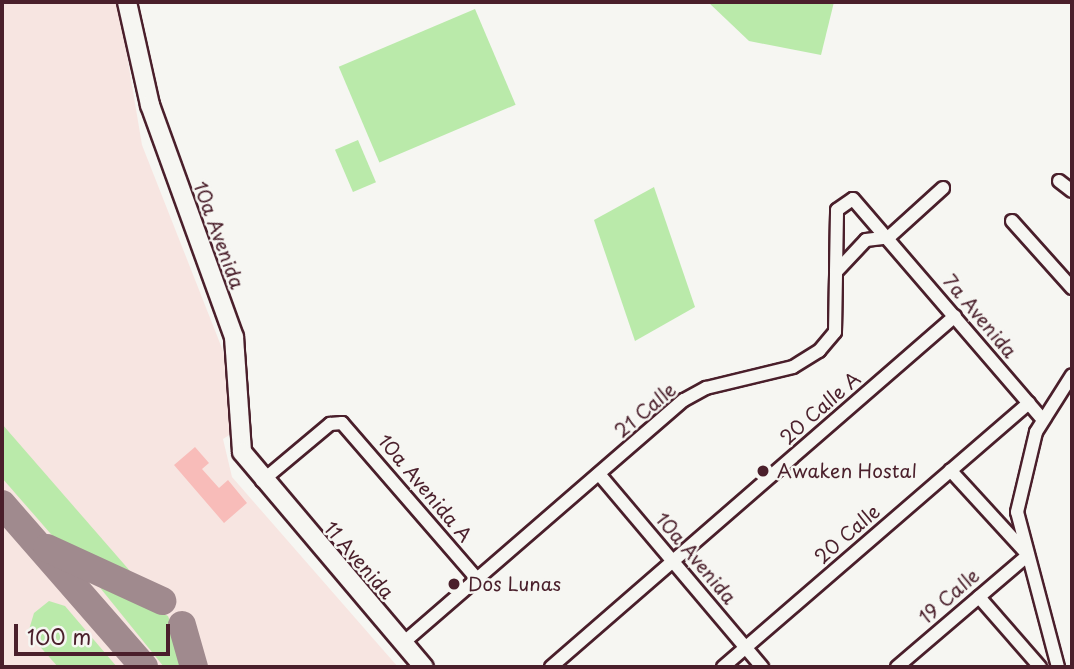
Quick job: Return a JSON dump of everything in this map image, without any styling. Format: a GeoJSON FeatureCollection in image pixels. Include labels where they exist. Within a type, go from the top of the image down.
{"type":"FeatureCollection","features":[{"type":"Feature","properties":{"kind":"main road","name":"10a Avenida"},"geometry":{"type":"LineString","coordinates":[[127,2],[150,105],[234,337],[241,382],[240,444],[262,481]]}},
{"type":"Feature","properties":{"kind":"main road","name":"11 Avenida"},"geometry":{"type":"LineString","coordinates":[[262,481],[424,667]]}},
{"type":"Feature","properties":{"kind":"street"},"geometry":{"type":"LineString","coordinates":[[1059,181],[1072,191]]}},
{"type":"Feature","properties":{"kind":"street"},"geometry":{"type":"LineString","coordinates":[[836,271],[866,240],[889,237],[943,188]]}},
{"type":"Feature","properties":{"kind":"street","name":"7a Avenida"},"geometry":{"type":"LineString","coordinates":[[836,271],[836,217],[847,200],[853,199],[889,237],[1042,419]]}},
{"type":"Feature","properties":{"kind":"street"},"geometry":{"type":"LineString","coordinates":[[1012,221],[1072,288]]}},
{"type":"Feature","properties":{"kind":"street","name":"21 Calle"},"geometry":{"type":"LineString","coordinates":[[403,643],[695,393],[793,367],[819,351],[835,332],[836,271]]}},
{"type":"Feature","properties":{"kind":"street","name":"20 Calle A"},"geometry":{"type":"LineString","coordinates":[[551,667],[955,316]]}},
{"type":"Feature","properties":{"kind":"street"},"geometry":{"type":"LineString","coordinates":[[1058,667],[1019,530],[1018,497],[1042,419],[1072,375]]}},
{"type":"Feature","properties":{"kind":"street","name":"20 Calle"},"geometry":{"type":"LineString","coordinates":[[723,667],[1029,403]]}},
{"type":"Feature","properties":{"kind":"street","name":"10a Avenida A"},"geometry":{"type":"LineString","coordinates":[[262,481],[330,424],[342,423],[478,580]]}},
{"type":"Feature","properties":{"kind":"street"},"geometry":{"type":"LineString","coordinates":[[950,470],[1028,555]]}},
{"type":"Feature","properties":{"kind":"street","name":"10a Avenida"},"geometry":{"type":"LineString","coordinates":[[599,474],[672,564],[762,667]]}},
{"type":"Feature","properties":{"kind":"street","name":"19 Calle"},"geometry":{"type":"LineString","coordinates":[[897,667],[1028,555]]}},
{"type":"Feature","properties":{"kind":"street"},"geometry":{"type":"LineString","coordinates":[[979,597],[1040,667]]}},
{"type":"Feature","properties":{"kind":"shaded area"},"geometry":{"type":"Polygon","coordinates":[[[2,2],[118,2],[142,145],[227,361],[234,432],[223,439],[232,477],[398,667],[2,667],[2,2]]]}},
{"type":"Feature","properties":{"kind":"green space"},"geometry":{"type":"Polygon","coordinates":[[[708,2],[834,2],[821,55],[749,41],[708,2]]]}},
{"type":"Feature","properties":{"kind":"green space"},"geometry":{"type":"Polygon","coordinates":[[[475,9],[516,105],[379,163],[339,67],[475,9]]]}},
{"type":"Feature","properties":{"kind":"green space"},"geometry":{"type":"Polygon","coordinates":[[[358,140],[376,182],[353,192],[335,150],[358,140]]]}},
{"type":"Feature","properties":{"kind":"green space"},"geometry":{"type":"Polygon","coordinates":[[[654,187],[695,307],[635,341],[594,220],[654,187]]]}},
{"type":"Feature","properties":{"kind":"green space"},"geometry":{"type":"Polygon","coordinates":[[[2,424],[138,581],[57,541],[2,478],[2,424]]]}},
{"type":"Feature","properties":{"kind":"green space"},"geometry":{"type":"Polygon","coordinates":[[[89,574],[168,616],[187,667],[164,667],[89,574]]]}},
{"type":"Feature","properties":{"kind":"green space"},"geometry":{"type":"Polygon","coordinates":[[[49,601],[65,606],[117,667],[58,667],[28,633],[34,613],[49,601]]]}},
{"type":"Feature","properties":{"kind":"building"},"geometry":{"type":"Polygon","coordinates":[[[195,447],[209,463],[202,469],[219,488],[228,480],[247,503],[224,523],[174,465],[195,447]]]}},
{"type":"Feature","properties":{"kind":"taxiway"},"geometry":{"type":"LineString","coordinates":[[2,504],[144,667]]}},
{"type":"Feature","properties":{"kind":"taxiway"},"geometry":{"type":"LineString","coordinates":[[47,548],[162,601]]}},
{"type":"Feature","properties":{"kind":"taxiway"},"geometry":{"type":"LineString","coordinates":[[182,625],[194,667]]}},
{"type":"Feature","properties":{"kind":"place","name":"Awaken Hostal"},"geometry":{"type":"Point","coordinates":[763,471]}},
{"type":"Feature","properties":{"kind":"place","name":"Dos Lunas"},"geometry":{"type":"Point","coordinates":[454,584]}}]}
